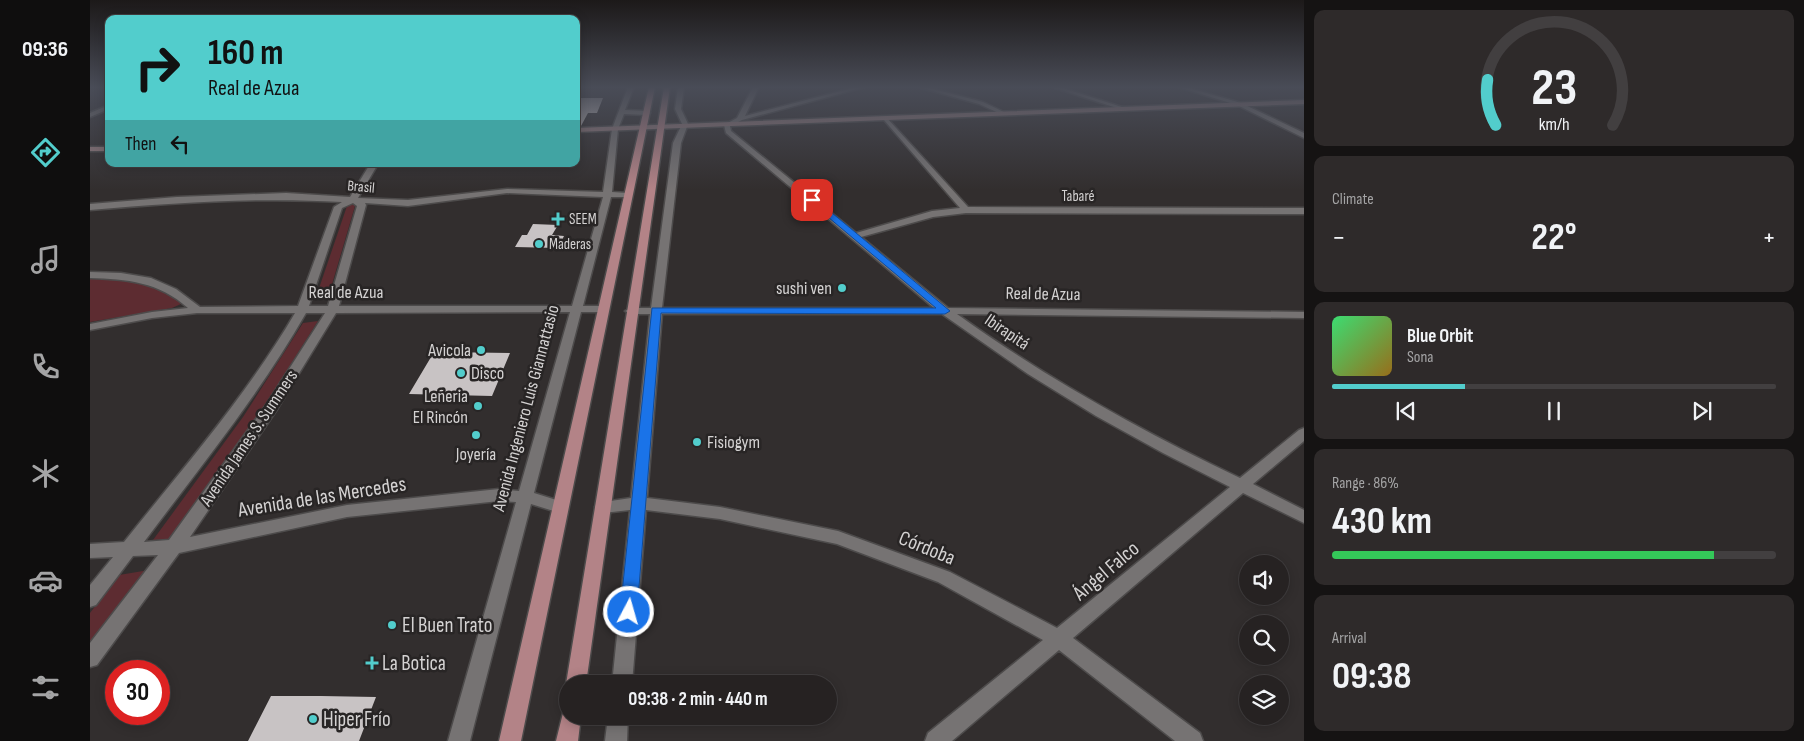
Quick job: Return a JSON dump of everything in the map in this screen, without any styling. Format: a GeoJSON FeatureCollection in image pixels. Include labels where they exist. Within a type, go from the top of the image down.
{"type":"FeatureCollection","features":[{"type":"Feature","properties":{"kind":"main road"},"geometry":{"type":"LineString","coordinates":[[510,741],[645,122]]}},
{"type":"Feature","properties":{"kind":"main road"},"geometry":{"type":"LineString","coordinates":[[577,675],[661,122]]}},
{"type":"Feature","properties":{"kind":"main road"},"geometry":{"type":"LineString","coordinates":[[567,741],[570,725]]}},
{"type":"Feature","properties":{"kind":"street","name":"Avenida Ingeniero Luis Giannattasio"},"geometry":{"type":"LineString","coordinates":[[459,741],[607,196],[615,129],[618,122]]}},
{"type":"Feature","properties":{"kind":"street"},"geometry":{"type":"LineString","coordinates":[[623,675],[656,310],[677,144],[684,126],[682,122]]}},
{"type":"Feature","properties":{"kind":"street"},"geometry":{"type":"LineString","coordinates":[[727,125],[734,122]]}},
{"type":"Feature","properties":{"kind":"street"},"geometry":{"type":"LineString","coordinates":[[580,130],[818,122]]}},
{"type":"Feature","properties":{"kind":"street"},"geometry":{"type":"LineString","coordinates":[[888,122],[966,210]]}},
{"type":"Feature","properties":{"kind":"street"},"geometry":{"type":"LineString","coordinates":[[1275,122],[1304,136]]}},
{"type":"Feature","properties":{"kind":"street","name":"Ibirapitá"},"geometry":{"type":"LineString","coordinates":[[727,125],[728,132],[945,311],[981,338],[1109,417],[1304,517]]}},
{"type":"Feature","properties":{"kind":"street"},"geometry":{"type":"LineString","coordinates":[[90,149],[105,148]]}},
{"type":"Feature","properties":{"kind":"street","name":"Avenida James S. Summers"},"geometry":{"type":"LineString","coordinates":[[90,599],[234,413],[286,338],[302,310],[338,207],[353,199],[372,167]]}},
{"type":"Feature","properties":{"kind":"street","name":"Brasil"},"geometry":{"type":"LineString","coordinates":[[90,207],[286,196],[408,203],[479,194],[522,191],[607,196],[628,195]]}},
{"type":"Feature","properties":{"kind":"street","name":"Avenida James S. Summers"},"geometry":{"type":"LineString","coordinates":[[90,658],[174,547],[271,408],[332,310],[362,205],[353,199]]}},
{"type":"Feature","properties":{"kind":"street","name":"Tabaré"},"geometry":{"type":"LineString","coordinates":[[856,236],[932,214],[966,210],[1304,211]]}},
{"type":"Feature","properties":{"kind":"street"},"geometry":{"type":"LineString","coordinates":[[90,275],[114,275],[148,280],[172,289],[197,310]]}},
{"type":"Feature","properties":{"kind":"street","name":"Real de Azua"},"geometry":{"type":"LineString","coordinates":[[90,326],[152,315],[197,310],[603,309]]}},
{"type":"Feature","properties":{"kind":"street","name":"Real de Azua"},"geometry":{"type":"LineString","coordinates":[[632,310],[1304,315]]}},
{"type":"Feature","properties":{"kind":"street","name":"Ángel Falco"},"geometry":{"type":"LineString","coordinates":[[936,741],[1304,433]]}},
{"type":"Feature","properties":{"kind":"street","name":"Avenida de las Mercedes"},"geometry":{"type":"LineString","coordinates":[[90,551],[174,547],[347,511],[499,495],[526,497],[560,507]]}},
{"type":"Feature","properties":{"kind":"street","name":"Córdoba"},"geometry":{"type":"LineString","coordinates":[[604,507],[639,504],[720,513],[838,538],[944,577],[1060,638],[1192,741]]}},
{"type":"Feature","properties":{"kind":"street"},"geometry":{"type":"LineString","coordinates":[[616,741],[617,725]]}},
{"type":"Feature","properties":{"kind":"shaded area"},"geometry":{"type":"Polygon","coordinates":[[[352,204],[355,206],[328,298],[315,300],[347,206],[352,204]]]}},
{"type":"Feature","properties":{"kind":"shaded area"},"geometry":{"type":"Polygon","coordinates":[[[90,279],[127,281],[149,286],[183,303],[172,308],[90,322],[90,279]]]}},
{"type":"Feature","properties":{"kind":"shaded area"},"geometry":{"type":"Polygon","coordinates":[[[318,321],[260,413],[171,539],[153,540],[243,417],[303,323],[318,321]]]}},
{"type":"Feature","properties":{"kind":"shaded area"},"geometry":{"type":"Polygon","coordinates":[[[149,570],[90,646],[90,613],[119,575],[149,570]]]}},
{"type":"Feature","properties":{"kind":"building","name":"Maderas"},"geometry":{"type":"Polygon","coordinates":[[[533,224],[558,225],[552,235],[564,236],[558,248],[515,247],[522,235],[527,235],[533,224]]]}},
{"type":"Feature","properties":{"kind":"building","name":"Disco"},"geometry":{"type":"Polygon","coordinates":[[[434,352],[510,353],[492,396],[409,394],[434,352]]]}},
{"type":"Feature","properties":{"kind":"building","name":"Hiper Frío"},"geometry":{"type":"Polygon","coordinates":[[[271,696],[376,697],[359,741],[248,741],[271,696]]]}},
{"type":"Feature","properties":{"kind":"place","name":"SEEM"},"geometry":{"type":"Point","coordinates":[558,219]}},
{"type":"Feature","properties":{"kind":"place","name":"Maderas"},"geometry":{"type":"Point","coordinates":[539,244]}},
{"type":"Feature","properties":{"kind":"place","name":"sushi ven"},"geometry":{"type":"Point","coordinates":[842,288]}},
{"type":"Feature","properties":{"kind":"place","name":"Avicola"},"geometry":{"type":"Point","coordinates":[481,350]}},
{"type":"Feature","properties":{"kind":"place","name":"Disco"},"geometry":{"type":"Point","coordinates":[461,373]}},
{"type":"Feature","properties":{"kind":"place","name":"Leñeria El Rincón"},"geometry":{"type":"Point","coordinates":[478,406]}},
{"type":"Feature","properties":{"kind":"place","name":"Joyería"},"geometry":{"type":"Point","coordinates":[476,435]}},
{"type":"Feature","properties":{"kind":"place","name":"Fisiogym"},"geometry":{"type":"Point","coordinates":[697,442]}},
{"type":"Feature","properties":{"kind":"place","name":"El Buen Trato"},"geometry":{"type":"Point","coordinates":[392,625]}},
{"type":"Feature","properties":{"kind":"place","name":"La Botica"},"geometry":{"type":"Point","coordinates":[372,663]}},
{"type":"Feature","properties":{"kind":"place","name":"Hiper Frío"},"geometry":{"type":"Point","coordinates":[313,719]}},
{"type":"Feature","properties":{"kind":"route"},"geometry":{"type":"LineString","coordinates":[[629,612],[656,310],[945,311],[812,200]]}}]}
